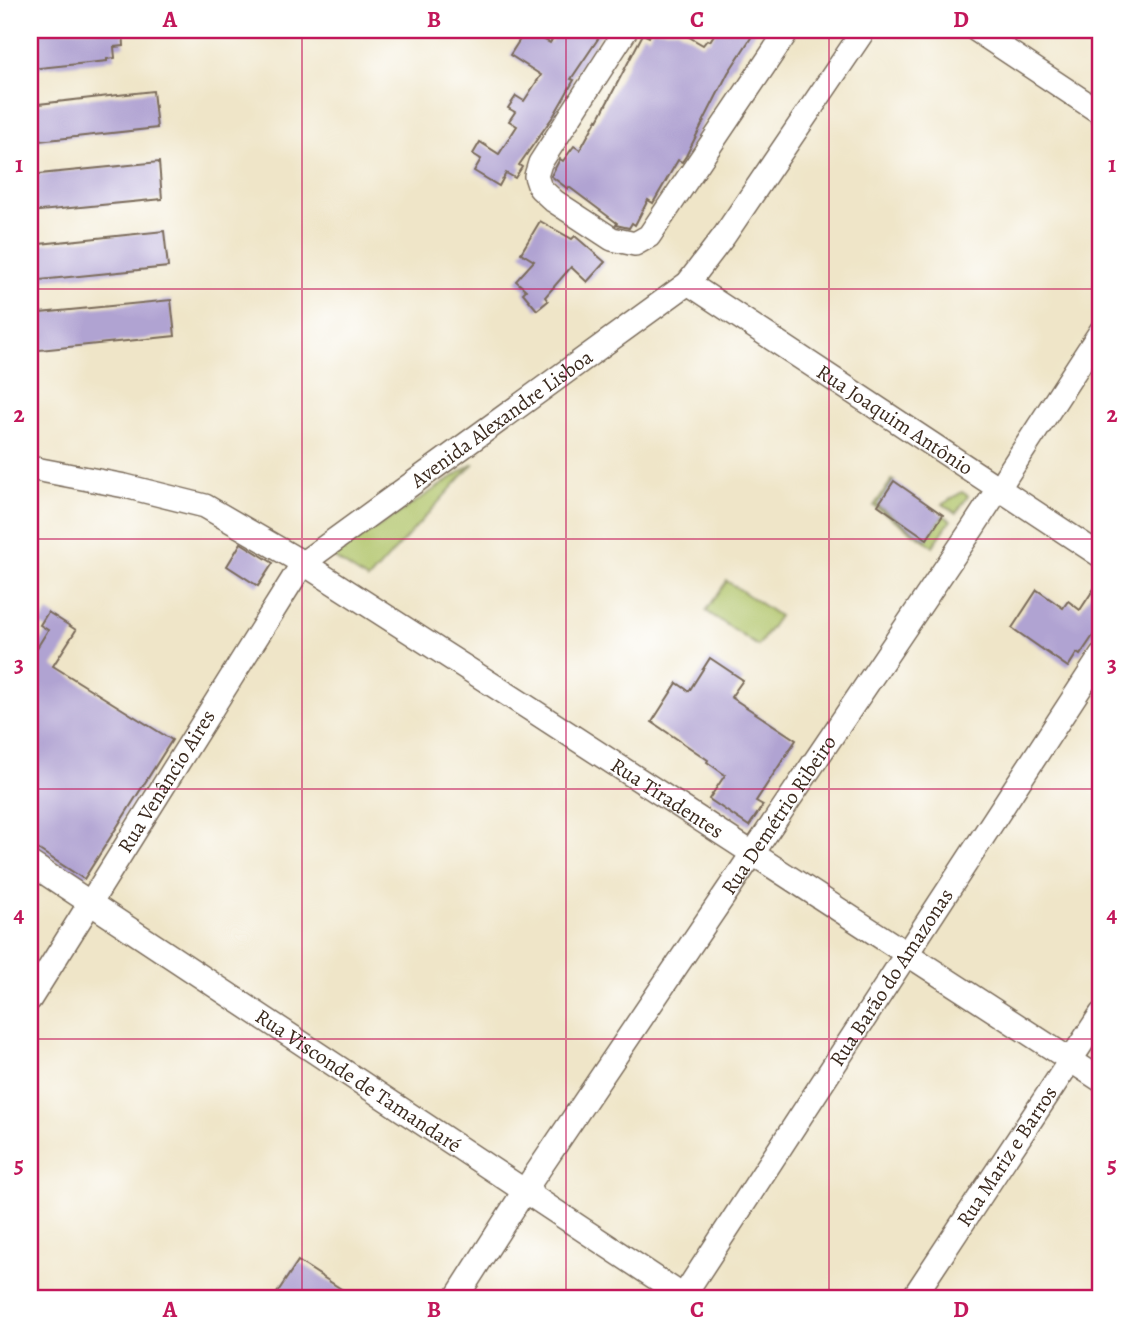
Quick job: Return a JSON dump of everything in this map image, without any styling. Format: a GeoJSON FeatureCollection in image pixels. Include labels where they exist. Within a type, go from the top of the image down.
{"type":"FeatureCollection","features":[{"type":"Feature","properties":{"kind":"street"},"geometry":{"type":"LineString","coordinates":[[626,30],[540,163],[536,176],[540,188],[554,201],[612,239],[635,244],[649,236],[788,30]]}},
{"type":"Feature","properties":{"kind":"street","name":"Avenida Alexandre Lisboa"},"geometry":{"type":"LineString","coordinates":[[303,563],[688,284],[724,236],[864,30]]}},
{"type":"Feature","properties":{"kind":"street"},"geometry":{"type":"LineString","coordinates":[[976,30],[1101,113]]}},
{"type":"Feature","properties":{"kind":"street","name":"Rua Joaquim Antônio"},"geometry":{"type":"LineString","coordinates":[[688,284],[1101,555]]}},
{"type":"Feature","properties":{"kind":"street","name":"Rua Demétrio Ribeiro"},"geometry":{"type":"LineString","coordinates":[[456,1298],[525,1190],[999,489],[1101,331]]}},
{"type":"Feature","properties":{"kind":"street"},"geometry":{"type":"LineString","coordinates":[[30,468],[125,486],[205,506],[303,563]]}},
{"type":"Feature","properties":{"kind":"street","name":"Rua Tiradentes"},"geometry":{"type":"LineString","coordinates":[[303,563],[1101,1080]]}},
{"type":"Feature","properties":{"kind":"street","name":"Rua Venâncio Aires"},"geometry":{"type":"LineString","coordinates":[[30,999],[303,563]]}},
{"type":"Feature","properties":{"kind":"street","name":"Rua Barão do Amazonas"},"geometry":{"type":"LineString","coordinates":[[684,1298],[1101,656]]}},
{"type":"Feature","properties":{"kind":"street","name":"Rua Visconde de Tamandaré"},"geometry":{"type":"LineString","coordinates":[[30,863],[684,1298]]}},
{"type":"Feature","properties":{"kind":"street","name":"Rua Mariz e Barros"},"geometry":{"type":"LineString","coordinates":[[913,1298],[1101,1014]]}},
{"type":"Feature","properties":{"kind":"green space"},"geometry":{"type":"Polygon","coordinates":[[[474,463],[368,580],[333,557],[474,463]]]}},
{"type":"Feature","properties":{"kind":"green space"},"geometry":{"type":"Polygon","coordinates":[[[892,480],[894,481],[878,506],[926,539],[943,515],[951,520],[933,546],[874,506],[892,480]]]}},
{"type":"Feature","properties":{"kind":"green space"},"geometry":{"type":"Polygon","coordinates":[[[962,492],[968,496],[956,513],[943,504],[962,492]]]}},
{"type":"Feature","properties":{"kind":"green space"},"geometry":{"type":"Polygon","coordinates":[[[727,581],[779,616],[758,646],[706,611],[727,581]]]}},
{"type":"Feature","properties":{"kind":"building"},"geometry":{"type":"Polygon","coordinates":[[[30,30],[123,30],[124,46],[114,47],[115,58],[107,61],[30,69],[30,30]]]}},
{"type":"Feature","properties":{"kind":"building"},"geometry":{"type":"Polygon","coordinates":[[[526,30],[550,43],[558,30],[604,30],[571,79],[574,80],[554,115],[519,165],[522,167],[515,178],[506,173],[499,186],[474,171],[481,159],[473,154],[480,142],[499,154],[517,126],[509,121],[515,112],[508,108],[516,96],[524,101],[541,75],[510,55],[526,30]]]}},
{"type":"Feature","properties":{"kind":"building"},"geometry":{"type":"Polygon","coordinates":[[[652,30],[677,30],[703,45],[707,40],[710,41],[717,30],[756,30],[728,73],[686,156],[682,162],[678,160],[653,203],[648,200],[635,225],[632,223],[629,228],[616,225],[617,223],[551,176],[560,159],[563,161],[574,146],[580,150],[643,34],[649,37],[652,30]]]}},
{"type":"Feature","properties":{"kind":"building"},"geometry":{"type":"Polygon","coordinates":[[[153,91],[157,128],[30,142],[30,105],[153,91]]]}},
{"type":"Feature","properties":{"kind":"building"},"geometry":{"type":"Polygon","coordinates":[[[159,162],[162,199],[30,212],[30,175],[159,162]]]}},
{"type":"Feature","properties":{"kind":"building"},"geometry":{"type":"Polygon","coordinates":[[[540,221],[572,239],[575,236],[605,262],[587,282],[571,267],[545,297],[548,301],[537,310],[523,293],[526,290],[516,281],[534,261],[521,253],[540,221]]]}},
{"type":"Feature","properties":{"kind":"building"},"geometry":{"type":"Polygon","coordinates":[[[164,231],[168,267],[30,281],[30,245],[164,231]]]}},
{"type":"Feature","properties":{"kind":"building"},"geometry":{"type":"Polygon","coordinates":[[[171,300],[175,336],[30,351],[30,314],[171,300]]]}},
{"type":"Feature","properties":{"kind":"building"},"geometry":{"type":"Polygon","coordinates":[[[894,481],[943,515],[927,539],[878,505],[894,481]]]}},
{"type":"Feature","properties":{"kind":"building"},"geometry":{"type":"Polygon","coordinates":[[[241,543],[273,563],[258,586],[227,566],[241,543]]]}},
{"type":"Feature","properties":{"kind":"building"},"geometry":{"type":"Polygon","coordinates":[[[1101,578],[1101,624],[1080,655],[1077,653],[1068,667],[1012,628],[1037,590],[1063,608],[1068,601],[1080,610],[1101,578]]]}},
{"type":"Feature","properties":{"kind":"building"},"geometry":{"type":"Polygon","coordinates":[[[48,612],[76,630],[53,666],[172,740],[84,879],[30,844],[30,700],[36,690],[30,686],[30,659],[48,630],[40,625],[48,612]]]}},
{"type":"Feature","properties":{"kind":"building"},"geometry":{"type":"Polygon","coordinates":[[[710,658],[743,680],[731,697],[796,740],[756,801],[763,805],[749,826],[709,799],[725,775],[707,762],[708,760],[652,722],[677,683],[689,691],[710,658]]]}},
{"type":"Feature","properties":{"kind":"building"},"geometry":{"type":"Polygon","coordinates":[[[298,1261],[355,1298],[285,1298],[277,1293],[298,1261]]]}}]}
